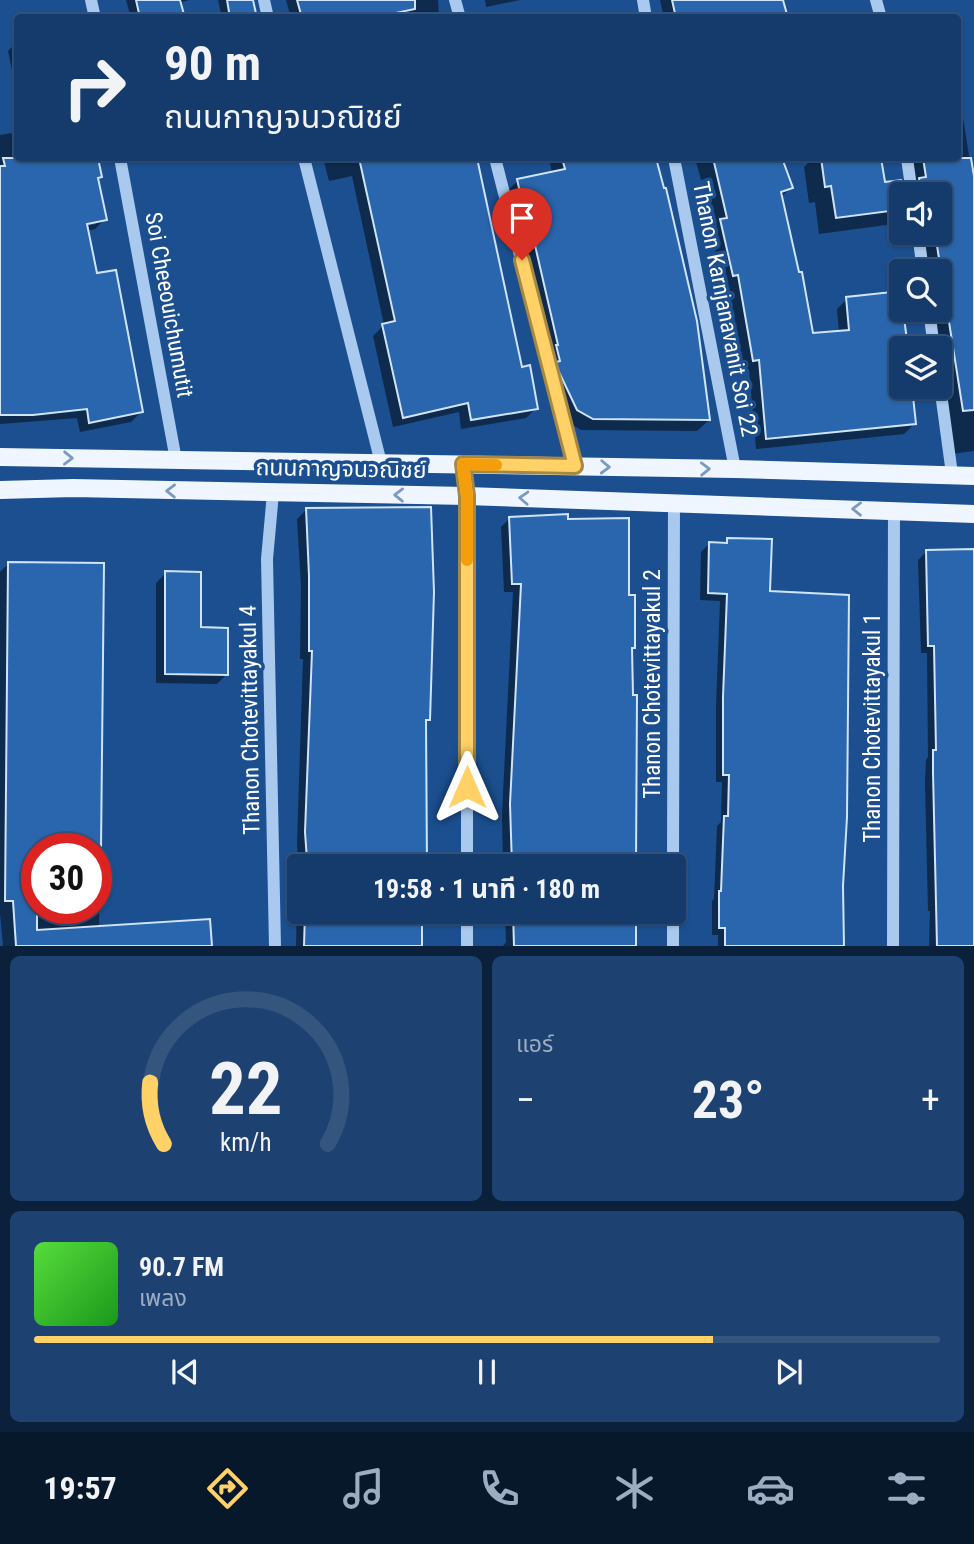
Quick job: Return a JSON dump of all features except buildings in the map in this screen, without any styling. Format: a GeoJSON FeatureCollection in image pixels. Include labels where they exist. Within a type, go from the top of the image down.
{"type":"FeatureCollection","features":[{"type":"Feature","properties":{"kind":"main road","name":"ถนนกาญจนวณิชย์"},"geometry":{"type":"LineString","coordinates":[[0,457],[734,469],[974,476]]}},
{"type":"Feature","properties":{"kind":"main road"},"geometry":{"type":"LineString","coordinates":[[463,464],[467,496]]}},
{"type":"Feature","properties":{"kind":"main road"},"geometry":{"type":"LineString","coordinates":[[674,502],[676,469]]}},
{"type":"Feature","properties":{"kind":"main road","name":"ถนนกาญจนวณิชย์"},"geometry":{"type":"LineString","coordinates":[[0,490],[73,488],[467,496],[974,514]]}},
{"type":"Feature","properties":{"kind":"street","name":"Soi Cheeouichumutit"},"geometry":{"type":"LineString","coordinates":[[121,161],[176,460]]}},
{"type":"Feature","properties":{"kind":"street"},"geometry":{"type":"LineString","coordinates":[[305,161],[382,463]]}},
{"type":"Feature","properties":{"kind":"street"},"geometry":{"type":"LineString","coordinates":[[496,161],[575,466]]}},
{"type":"Feature","properties":{"kind":"street","name":"Thanon Karnjanavanit Soi 22"},"geometry":{"type":"LineString","coordinates":[[675,161],[734,469]]}},
{"type":"Feature","properties":{"kind":"street"},"geometry":{"type":"LineString","coordinates":[[907,161],[910,182]]}},
{"type":"Feature","properties":{"kind":"street"},"geometry":{"type":"LineString","coordinates":[[942,399],[952,474]]}},
{"type":"Feature","properties":{"kind":"street","name":"Thanon Chotevittayakul 4"},"geometry":{"type":"LineString","coordinates":[[273,493],[267,559],[275,946]]}},
{"type":"Feature","properties":{"kind":"street"},"geometry":{"type":"LineString","coordinates":[[467,496],[467,854]]}},
{"type":"Feature","properties":{"kind":"street","name":"Thanon Chotevittayakul 2"},"geometry":{"type":"LineString","coordinates":[[673,854],[674,502]]}},
{"type":"Feature","properties":{"kind":"street","name":"Thanon Chotevittayakul 1"},"geometry":{"type":"LineString","coordinates":[[893,946],[894,510]]}},
{"type":"Feature","properties":{"kind":"street"},"geometry":{"type":"LineString","coordinates":[[467,924],[467,946]]}},
{"type":"Feature","properties":{"kind":"street"},"geometry":{"type":"LineString","coordinates":[[673,924],[673,946]]}},
{"type":"Feature","properties":{"kind":"slow traffic"},"geometry":{"type":"LineString","coordinates":[[467,560],[467,496],[463,464],[496,465]]}},
{"type":"Feature","properties":{"kind":"route"},"geometry":{"type":"LineString","coordinates":[[467,787],[467,496],[463,464],[575,466],[522,260]]}}]}
